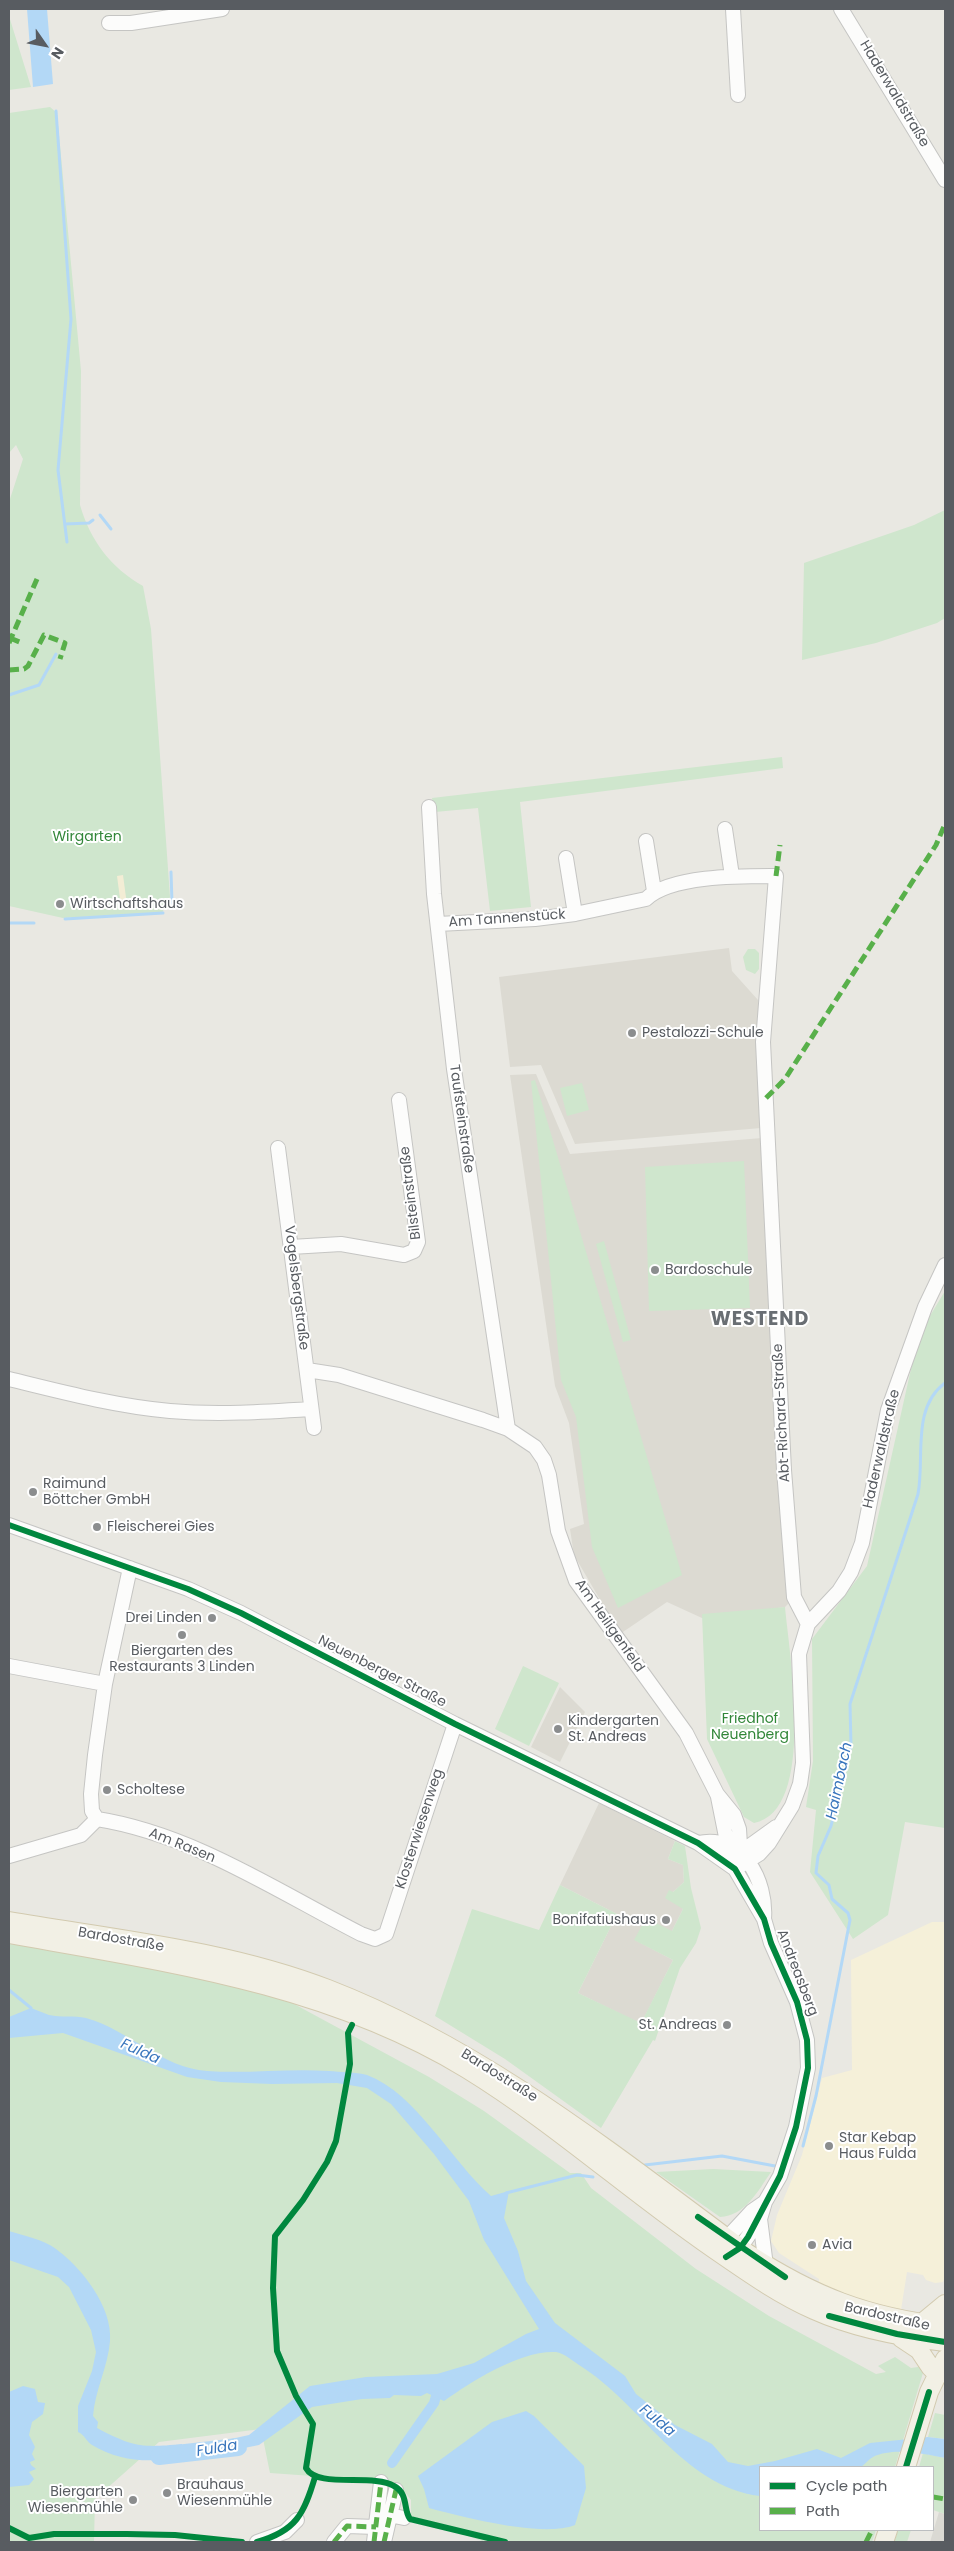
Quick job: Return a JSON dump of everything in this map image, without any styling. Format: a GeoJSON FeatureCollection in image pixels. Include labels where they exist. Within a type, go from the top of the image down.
{"type":"FeatureCollection","features":[{"type":"Feature","properties":{"kind":"main road","name":"Bardostraße"},"geometry":{"type":"LineString","coordinates":[[9,1921],[190,1952],[250,1965],[327,1988],[414,2026],[475,2059],[517,2085],[643,2176],[789,2298],[813,2310],[845,2322],[896,2334],[944,2332]]}},
{"type":"Feature","properties":{"kind":"main road","name":"Bardostraße"},"geometry":{"type":"LineString","coordinates":[[9,1934],[210,1971],[269,1985],[322,2002],[394,2031],[466,2069],[560,2132],[656,2207],[813,2292],[845,2305],[884,2316],[922,2322],[944,2332]]}},
{"type":"Feature","properties":{"kind":"main road"},"geometry":{"type":"LineString","coordinates":[[922,2322],[945,2304]]}},
{"type":"Feature","properties":{"kind":"main road"},"geometry":{"type":"LineString","coordinates":[[906,2466],[938,2363],[944,2332]]}},
{"type":"Feature","properties":{"kind":"main road"},"geometry":{"type":"LineString","coordinates":[[896,2334],[938,2363]]}},
{"type":"Feature","properties":{"kind":"street"},"geometry":{"type":"LineString","coordinates":[[109,24],[131,23],[217,9]]}},
{"type":"Feature","properties":{"kind":"street"},"geometry":{"type":"LineString","coordinates":[[733,9],[738,95]]}},
{"type":"Feature","properties":{"kind":"street","name":"Haderwaldstraße"},"geometry":{"type":"LineString","coordinates":[[842,9],[945,180]]}},
{"type":"Feature","properties":{"kind":"street","name":"Taufsteinstraße"},"geometry":{"type":"LineString","coordinates":[[429,807],[430,841],[454,1069],[508,1429]]}},
{"type":"Feature","properties":{"kind":"street"},"geometry":{"type":"LineString","coordinates":[[725,830],[732,876]]}},
{"type":"Feature","properties":{"kind":"street"},"geometry":{"type":"LineString","coordinates":[[646,841],[654,892]]}},
{"type":"Feature","properties":{"kind":"street","name":"Am Tannenstück"},"geometry":{"type":"LineString","coordinates":[[566,858],[575,914]]}},
{"type":"Feature","properties":{"kind":"street","name":"Am Tannenstück"},"geometry":{"type":"LineString","coordinates":[[438,924],[535,919],[575,914],[646,899],[654,892],[710,878],[776,876]]}},
{"type":"Feature","properties":{"kind":"street","name":"Abt-Richard-Straße"},"geometry":{"type":"LineString","coordinates":[[776,876],[763,1042],[785,1479],[794,1597],[808,1624]]}},
{"type":"Feature","properties":{"kind":"street","name":"Bilsteinstraße"},"geometry":{"type":"LineString","coordinates":[[291,1247],[341,1244],[404,1254],[414,1252],[418,1242],[399,1100]]}},
{"type":"Feature","properties":{"kind":"street","name":"Vogelsbergstraße"},"geometry":{"type":"LineString","coordinates":[[278,1148],[314,1428]]}},
{"type":"Feature","properties":{"kind":"street","name":"Haderwaldstraße"},"geometry":{"type":"LineString","coordinates":[[808,1624],[839,1590],[857,1558],[862,1543],[888,1410],[926,1307],[945,1266]]}},
{"type":"Feature","properties":{"kind":"street","name":"Am Heiligenfeld"},"geometry":{"type":"LineString","coordinates":[[307,1370],[339,1375],[508,1429],[535,1447],[544,1460],[558,1531],[576,1581],[686,1733],[718,1794],[724,1824],[738,1853],[730,1865]]}},
{"type":"Feature","properties":{"kind":"street"},"geometry":{"type":"LineString","coordinates":[[9,1379],[109,1403],[170,1411],[226,1413],[311,1409]]}},
{"type":"Feature","properties":{"kind":"street","name":"Neuenberger Straße"},"geometry":{"type":"LineString","coordinates":[[9,1525],[188,1589],[241,1613],[455,1724],[698,1842],[730,1865]]}},
{"type":"Feature","properties":{"kind":"street"},"geometry":{"type":"LineString","coordinates":[[9,1856],[82,1835],[97,1819],[92,1811],[91,1794],[105,1684],[130,1568]]}},
{"type":"Feature","properties":{"kind":"street"},"geometry":{"type":"LineString","coordinates":[[730,1865],[738,1853],[770,1843],[792,1806],[800,1784],[803,1763],[799,1654],[808,1624]]}},
{"type":"Feature","properties":{"kind":"street"},"geometry":{"type":"LineString","coordinates":[[9,1666],[105,1684]]}},
{"type":"Feature","properties":{"kind":"street","name":"Klosterwiesenweg"},"geometry":{"type":"LineString","coordinates":[[386,1934],[455,1724]]}},
{"type":"Feature","properties":{"kind":"street","name":"Am Rasen"},"geometry":{"type":"LineString","coordinates":[[97,1819],[120,1823],[192,1848],[361,1934],[375,1939],[386,1934]]}},
{"type":"Feature","properties":{"kind":"street","name":"Neuenberger Straße"},"geometry":{"type":"LineString","coordinates":[[698,1842],[713,1842],[738,1853]]}},
{"type":"Feature","properties":{"kind":"street","name":"Andreasberg"},"geometry":{"type":"LineString","coordinates":[[738,1853],[756,1873],[763,1898],[764,1918],[771,1944],[804,2022],[808,2059],[804,2095],[796,2127],[780,2176],[765,2202],[760,2219],[766,2266]]}},
{"type":"Feature","properties":{"kind":"street","name":"Andreasberg"},"geometry":{"type":"LineString","coordinates":[[730,1865],[764,1918]]}},
{"type":"Feature","properties":{"kind":"street","name":"Andreasberg"},"geometry":{"type":"LineString","coordinates":[[731,2248],[752,2211],[765,2202]]}},
{"type":"Feature","properties":{"kind":"street","name":"Andreasberg"},"geometry":{"type":"LineString","coordinates":[[731,2248],[760,2219]]}},
{"type":"Feature","properties":{"kind":"street"},"geometry":{"type":"LineString","coordinates":[[374,2542],[381,2482]]}},
{"type":"Feature","properties":{"kind":"street"},"geometry":{"type":"LineString","coordinates":[[384,2542],[396,2490]]}},
{"type":"Feature","properties":{"kind":"street"},"geometry":{"type":"LineString","coordinates":[[389,2515],[404,2518]]}},
{"type":"Feature","properties":{"kind":"street"},"geometry":{"type":"LineString","coordinates":[[257,2542],[285,2532],[297,2520]]}},
{"type":"Feature","properties":{"kind":"street"},"geometry":{"type":"LineString","coordinates":[[334,2542],[347,2526],[376,2527]]}},
{"type":"Feature","properties":{"kind":"shaded area","name":"Pestalozzi-Schule"},"geometry":{"type":"Polygon","coordinates":[[[729,948],[732,971],[758,1000],[761,1128],[575,1144],[541,1065],[510,1067],[499,977],[729,948]]]}},
{"type":"Feature","properties":{"kind":"shaded area","name":"Bardoschule"},"geometry":{"type":"Polygon","coordinates":[[[536,1074],[570,1154],[762,1138],[793,1599],[785,1607],[702,1618],[667,1602],[620,1634],[574,1555],[570,1529],[584,1524],[569,1423],[555,1386],[510,1075],[536,1074]]]}},
{"type":"Feature","properties":{"kind":"shaded area","name":"Kindergarten St. Andreas"},"geometry":{"type":"Polygon","coordinates":[[[560,1687],[585,1712],[560,1762],[531,1747],[560,1687]]]}},
{"type":"Feature","properties":{"kind":"shaded area"},"geometry":{"type":"Polygon","coordinates":[[[599,1803],[675,1841],[668,1859],[683,1865],[684,1882],[673,1892],[683,1909],[672,1931],[635,1940],[673,1960],[641,2024],[578,1993],[617,1914],[560,1885],[599,1803]]]}},
{"type":"Feature","properties":{"kind":"shaded area"},"geometry":{"type":"Polygon","coordinates":[[[932,1922],[945,1922],[945,2277],[943,2282],[935,2283],[926,2280],[923,2275],[907,2272],[901,2310],[873,2304],[819,2285],[819,2279],[779,2253],[771,2241],[777,2215],[802,2155],[822,2078],[852,2070],[851,1960],[932,1922]]]}},
{"type":"Feature","properties":{"kind":"shaded area"},"geometry":{"type":"Polygon","coordinates":[[[939,2512],[945,2514],[945,2542],[930,2542],[939,2512]]]}},
{"type":"Feature","properties":{"kind":"green space"},"geometry":{"type":"Polygon","coordinates":[[[9,16],[31,87],[9,90],[9,16]]]}},
{"type":"Feature","properties":{"kind":"green space","name":"Wirgarten"},"geometry":{"type":"Polygon","coordinates":[[[50,107],[57,113],[81,371],[80,505],[84,518],[103,552],[121,571],[143,586],[151,629],[170,897],[162,913],[63,918],[9,906],[9,502],[23,459],[16,445],[9,453],[9,113],[50,107]]]}},
{"type":"Feature","properties":{"kind":"green space"},"geometry":{"type":"Polygon","coordinates":[[[945,510],[945,618],[937,623],[876,643],[802,660],[804,563],[914,525],[945,510]]]}},
{"type":"Feature","properties":{"kind":"green space"},"geometry":{"type":"Polygon","coordinates":[[[782,757],[783,768],[520,802],[531,907],[490,911],[478,808],[435,812],[432,798],[782,757]]]}},
{"type":"Feature","properties":{"kind":"green space"},"geometry":{"type":"Polygon","coordinates":[[[748,949],[755,949],[759,953],[759,969],[755,974],[746,970],[743,957],[748,949]]]}},
{"type":"Feature","properties":{"kind":"green space"},"geometry":{"type":"Polygon","coordinates":[[[535,1080],[682,1575],[618,1608],[592,1547],[576,1417],[561,1380],[531,1081],[535,1080]]]}},
{"type":"Feature","properties":{"kind":"green space"},"geometry":{"type":"Polygon","coordinates":[[[582,1083],[589,1110],[567,1116],[560,1088],[582,1083]]]}},
{"type":"Feature","properties":{"kind":"green space"},"geometry":{"type":"Polygon","coordinates":[[[744,1161],[750,1308],[649,1311],[645,1167],[744,1161]]]}},
{"type":"Feature","properties":{"kind":"green space"},"geometry":{"type":"Polygon","coordinates":[[[604,1241],[631,1340],[623,1342],[596,1244],[604,1241]]]}},
{"type":"Feature","properties":{"kind":"green space"},"geometry":{"type":"Polygon","coordinates":[[[945,1291],[945,1828],[905,1822],[888,1915],[853,1939],[810,1872],[816,1810],[806,1807],[813,1761],[812,1639],[867,1566],[915,1351],[922,1329],[945,1291]]]}},
{"type":"Feature","properties":{"kind":"green space","name":"Friedhof Neuenberg"},"geometry":{"type":"Polygon","coordinates":[[[785,1607],[794,1692],[795,1728],[793,1762],[786,1791],[774,1812],[754,1823],[744,1817],[707,1739],[702,1614],[785,1607]]]}},
{"type":"Feature","properties":{"kind":"green space"},"geometry":{"type":"Polygon","coordinates":[[[523,1666],[559,1683],[529,1746],[495,1729],[523,1666]]]}},
{"type":"Feature","properties":{"kind":"green space"},"geometry":{"type":"Polygon","coordinates":[[[675,1841],[685,1846],[691,1888],[701,1928],[696,1943],[680,1968],[655,2041],[653,2040],[601,2128],[505,2059],[435,2016],[472,1909],[539,1930],[560,1885],[617,1914],[578,1993],[641,2023],[673,1960],[634,1940],[646,1918],[672,1931],[683,1909],[665,1898],[669,1890],[673,1892],[684,1882],[683,1865],[668,1859],[675,1841]]]}},
{"type":"Feature","properties":{"kind":"green space"},"geometry":{"type":"Polygon","coordinates":[[[9,1944],[67,1949],[283,1998],[429,2077],[484,2111],[570,2173],[581,2173],[591,2188],[696,2269],[769,2316],[876,2374],[886,2372],[878,2366],[895,2357],[911,2368],[925,2366],[895,2466],[759,2466],[759,2531],[876,2531],[872,2542],[485,2542],[411,2516],[411,2500],[397,2482],[270,2473],[261,2429],[159,2442],[95,2499],[94,2542],[9,2542],[9,1944]]]}},
{"type":"Feature","properties":{"kind":"green space"},"geometry":{"type":"Polygon","coordinates":[[[713,2169],[771,2172],[756,2194],[744,2207],[729,2216],[720,2217],[656,2172],[713,2169]]]}},
{"type":"Feature","properties":{"kind":"green space"},"geometry":{"type":"Polygon","coordinates":[[[935,2413],[945,2415],[945,2439],[928,2437],[935,2413]]]}},
{"type":"Feature","properties":{"kind":"green space"},"geometry":{"type":"Polygon","coordinates":[[[923,2453],[945,2458],[945,2514],[934,2510],[934,2466],[919,2466],[923,2453]]]}},
{"type":"Feature","properties":{"kind":"green space"},"geometry":{"type":"Polygon","coordinates":[[[898,2531],[911,2531],[907,2542],[894,2542],[898,2531]]]}},
{"type":"Feature","properties":{"kind":"sand"},"geometry":{"type":"Polygon","coordinates":[[[123,875],[127,905],[121,906],[117,876],[123,875]]]}},
{"type":"Feature","properties":{"kind":"water"},"geometry":{"type":"Polygon","coordinates":[[[27,9],[47,9],[53,84],[33,87],[27,9]]]}},
{"type":"Feature","properties":{"kind":"water"},"geometry":{"type":"Polygon","coordinates":[[[31,2008],[49,2015],[86,2018],[117,2031],[175,2063],[207,2071],[314,2070],[367,2075],[385,2084],[417,2112],[491,2196],[509,2191],[504,2218],[518,2251],[526,2281],[555,2323],[625,2376],[636,2394],[675,2425],[712,2444],[728,2462],[748,2466],[775,2461],[817,2449],[841,2458],[870,2443],[928,2437],[945,2439],[945,2458],[919,2453],[890,2452],[873,2457],[862,2466],[759,2466],[759,2496],[733,2489],[708,2477],[685,2461],[601,2381],[568,2357],[556,2352],[528,2356],[497,2368],[444,2401],[427,2393],[421,2396],[394,2395],[390,2398],[362,2399],[312,2407],[259,2445],[215,2454],[213,2443],[249,2435],[310,2386],[366,2377],[437,2374],[474,2363],[526,2334],[539,2329],[484,2240],[469,2201],[434,2154],[391,2104],[367,2088],[337,2083],[272,2084],[221,2082],[187,2077],[63,2033],[9,2038],[9,2017],[31,2008]]]}},
{"type":"Feature","properties":{"kind":"water"},"geometry":{"type":"Polygon","coordinates":[[[9,2231],[39,2240],[56,2249],[85,2277],[101,2302],[110,2328],[110,2341],[107,2360],[94,2406],[93,2416],[98,2422],[97,2428],[138,2445],[182,2444],[182,2457],[159,2460],[125,2458],[103,2451],[92,2445],[78,2432],[78,2406],[92,2371],[96,2352],[91,2330],[69,2287],[58,2277],[9,2260],[9,2231]]]}},
{"type":"Feature","properties":{"kind":"water"},"geometry":{"type":"Polygon","coordinates":[[[23,2386],[35,2389],[38,2402],[45,2403],[43,2414],[32,2422],[29,2435],[35,2447],[32,2454],[35,2460],[30,2462],[36,2469],[29,2472],[34,2479],[29,2485],[9,2487],[9,2392],[23,2386]]]}},
{"type":"Feature","properties":{"kind":"water"},"geometry":{"type":"Polygon","coordinates":[[[526,2411],[534,2416],[584,2466],[586,2488],[575,2525],[561,2528],[524,2528],[482,2521],[429,2508],[418,2476],[492,2422],[526,2411]]]}},
{"type":"Feature","properties":{"kind":"waterway"},"geometry":{"type":"LineString","coordinates":[[56,111],[71,319],[58,470],[67,542]]}},
{"type":"Feature","properties":{"kind":"waterway"},"geometry":{"type":"LineString","coordinates":[[100,515],[111,529]]}},
{"type":"Feature","properties":{"kind":"waterway"},"geometry":{"type":"LineString","coordinates":[[65,524],[89,523],[93,520]]}},
{"type":"Feature","properties":{"kind":"waterway"},"geometry":{"type":"LineString","coordinates":[[9,695],[39,685],[56,654]]}},
{"type":"Feature","properties":{"kind":"waterway"},"geometry":{"type":"LineString","coordinates":[[171,872],[172,903]]}},
{"type":"Feature","properties":{"kind":"waterway"},"geometry":{"type":"LineString","coordinates":[[65,919],[163,913]]}},
{"type":"Feature","properties":{"kind":"waterway"},"geometry":{"type":"LineString","coordinates":[[9,923],[34,923]]}},
{"type":"Feature","properties":{"kind":"waterway","name":"Haimbach"},"geometry":{"type":"LineString","coordinates":[[803,2146],[816,2096],[850,1920],[848,1913],[832,1899],[829,1885],[816,1873],[818,1856],[831,1826],[851,1746],[850,1704],[918,1494],[923,1420],[927,1406],[934,1393],[945,1383]]}},
{"type":"Feature","properties":{"kind":"waterway"},"geometry":{"type":"LineString","coordinates":[[9,1990],[31,2008],[31,2011]]}},
{"type":"Feature","properties":{"kind":"waterway","name":"Haimbach"},"geometry":{"type":"LineString","coordinates":[[645,2165],[722,2156],[775,2166]]}},
{"type":"Feature","properties":{"kind":"waterway","name":"Haimbach"},"geometry":{"type":"LineString","coordinates":[[506,2193],[577,2175],[593,2177]]}},
{"type":"Feature","properties":{"kind":"waterway"},"geometry":{"type":"LineString","coordinates":[[392,2463],[434,2403],[439,2386]]}},
{"type":"Feature","properties":{"kind":"waterway","name":"Fulda"},"geometry":{"type":"LineString","coordinates":[[159,2456],[238,2447]]}},
{"type":"Feature","properties":{"kind":"marked path"},"geometry":{"type":"LineString","coordinates":[[9,643],[37,579]]}},
{"type":"Feature","properties":{"kind":"marked path"},"geometry":{"type":"LineString","coordinates":[[9,670],[24,669],[28,666],[44,635],[65,643],[60,659]]}},
{"type":"Feature","properties":{"kind":"marked path"},"geometry":{"type":"LineString","coordinates":[[10,638],[22,643]]}},
{"type":"Feature","properties":{"kind":"marked path"},"geometry":{"type":"LineString","coordinates":[[766,1098],[785,1079],[936,845],[945,824]]}},
{"type":"Feature","properties":{"kind":"marked path"},"geometry":{"type":"LineString","coordinates":[[776,876],[780,845]]}},
{"type":"Feature","properties":{"kind":"marked path"},"geometry":{"type":"LineString","coordinates":[[374,2542],[381,2482]]}},
{"type":"Feature","properties":{"kind":"marked path"},"geometry":{"type":"LineString","coordinates":[[384,2542],[396,2490]]}},
{"type":"Feature","properties":{"kind":"marked path"},"geometry":{"type":"LineString","coordinates":[[934,2497],[945,2499]]}},
{"type":"Feature","properties":{"kind":"marked path"},"geometry":{"type":"LineString","coordinates":[[334,2542],[347,2526],[376,2527]]}},
{"type":"Feature","properties":{"kind":"marked path"},"geometry":{"type":"LineString","coordinates":[[866,2542],[872,2531]]}},
{"type":"Feature","properties":{"kind":"cycle path"},"geometry":{"type":"LineString","coordinates":[[9,1525],[188,1589],[241,1613],[455,1724],[698,1843],[735,1869],[764,1919],[771,1943],[797,2002],[807,2040],[808,2068],[796,2127],[780,2176],[748,2237],[740,2248],[726,2257]]}},
{"type":"Feature","properties":{"kind":"cycle path"},"geometry":{"type":"LineString","coordinates":[[352,2025],[348,2033],[350,2064],[336,2141],[327,2162],[303,2200],[275,2236],[273,2288],[277,2351],[296,2396],[313,2424],[306,2468],[312,2474],[321,2478],[385,2482],[399,2489],[402,2493],[410,2519],[505,2542]]}},
{"type":"Feature","properties":{"kind":"cycle path"},"geometry":{"type":"LineString","coordinates":[[698,2217],[785,2277]]}},
{"type":"Feature","properties":{"kind":"cycle path"},"geometry":{"type":"LineString","coordinates":[[829,2316],[897,2334],[945,2342]]}},
{"type":"Feature","properties":{"kind":"cycle path"},"geometry":{"type":"LineString","coordinates":[[906,2466],[929,2392]]}},
{"type":"Feature","properties":{"kind":"cycle path"},"geometry":{"type":"LineString","coordinates":[[257,2542],[270,2538],[290,2526],[302,2511],[315,2477]]}},
{"type":"Feature","properties":{"kind":"cycle path"},"geometry":{"type":"LineString","coordinates":[[9,2528],[29,2538],[54,2534],[127,2534],[175,2535],[242,2542]]}},
{"type":"Feature","properties":{"kind":"place","name":"Wirtschaftshaus"},"geometry":{"type":"Point","coordinates":[60,904]}},
{"type":"Feature","properties":{"kind":"place","name":"Pestalozzi-Schule"},"geometry":{"type":"Point","coordinates":[632,1033]}},
{"type":"Feature","properties":{"kind":"place","name":"Bardoschule"},"geometry":{"type":"Point","coordinates":[655,1270]}},
{"type":"Feature","properties":{"kind":"place","name":"Raimund Böttcher GmbH"},"geometry":{"type":"Point","coordinates":[33,1492]}},
{"type":"Feature","properties":{"kind":"place","name":"Fleischerei Gies"},"geometry":{"type":"Point","coordinates":[97,1527]}},
{"type":"Feature","properties":{"kind":"place","name":"Drei Linden"},"geometry":{"type":"Point","coordinates":[212,1618]}},
{"type":"Feature","properties":{"kind":"place","name":"Biergarten des Restaurants 3 Linden"},"geometry":{"type":"Point","coordinates":[182,1635]}},
{"type":"Feature","properties":{"kind":"place","name":"Kindergarten St. Andreas"},"geometry":{"type":"Point","coordinates":[558,1729]}},
{"type":"Feature","properties":{"kind":"place","name":"Scholtese"},"geometry":{"type":"Point","coordinates":[107,1790]}},
{"type":"Feature","properties":{"kind":"place","name":"Bonifatiushaus"},"geometry":{"type":"Point","coordinates":[666,1920]}},
{"type":"Feature","properties":{"kind":"place","name":"St. Andreas"},"geometry":{"type":"Point","coordinates":[727,2025]}},
{"type":"Feature","properties":{"kind":"place","name":"Star Kebap Haus Fulda"},"geometry":{"type":"Point","coordinates":[829,2146]}},
{"type":"Feature","properties":{"kind":"place","name":"Avia"},"geometry":{"type":"Point","coordinates":[812,2245]}},
{"type":"Feature","properties":{"kind":"place","name":"Brauhaus Wiesenmühle"},"geometry":{"type":"Point","coordinates":[167,2493]}},
{"type":"Feature","properties":{"kind":"place","name":"Biergarten Wiesenmühle"},"geometry":{"type":"Point","coordinates":[133,2500]}},
{"type":"Feature","properties":{"kind":"district","name":"WESTEND"},"geometry":{"type":"Point","coordinates":[760,1320]}}]}
